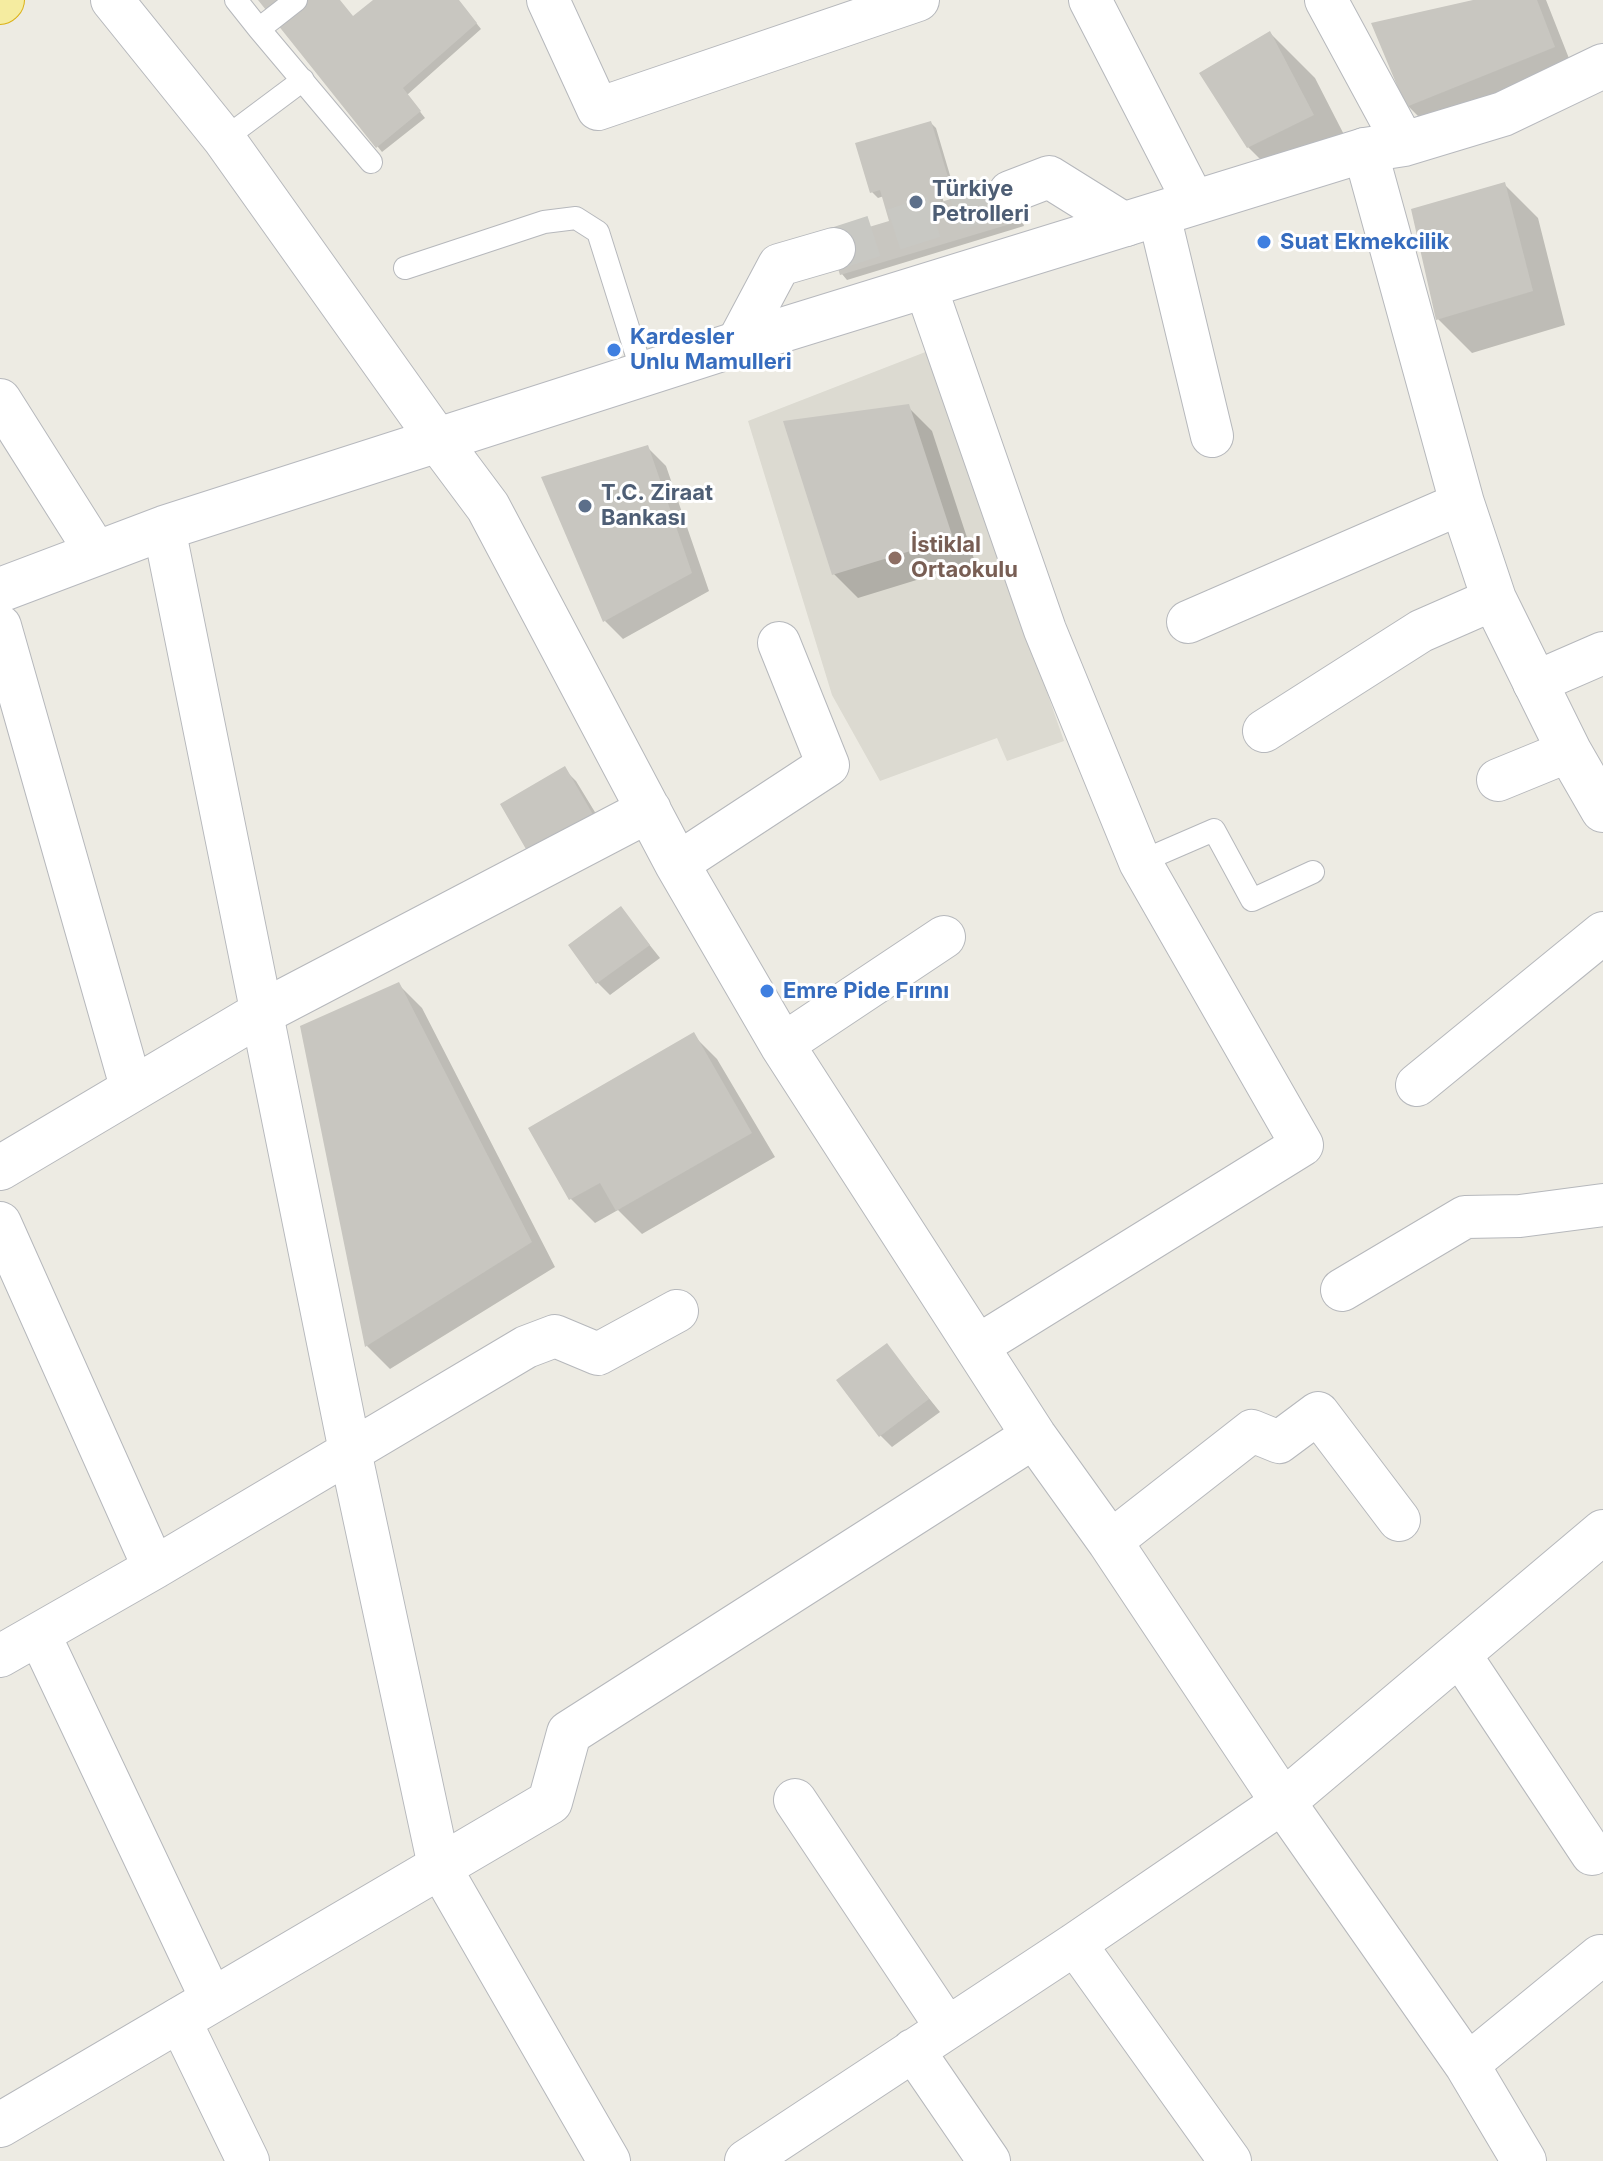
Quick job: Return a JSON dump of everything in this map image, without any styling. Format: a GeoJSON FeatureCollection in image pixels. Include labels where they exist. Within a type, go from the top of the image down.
{"type":"FeatureCollection","features":[{"type":"Feature","properties":{"kind":"street"},"geometry":{"type":"LineString","coordinates":[[112,0],[224,139],[488,507],[677,864],[782,1045],[1034,1436],[1110,1542],[1283,1802],[1467,2065],[1524,2161]]}},
{"type":"Feature","properties":{"kind":"street"},"geometry":{"type":"LineString","coordinates":[[548,0],[598,109],[918,0]]}},
{"type":"Feature","properties":{"kind":"street"},"geometry":{"type":"LineString","coordinates":[[1090,0],[1160,214],[1212,436]]}},
{"type":"Feature","properties":{"kind":"street"},"geometry":{"type":"LineString","coordinates":[[1326,0],[1385,147],[1462,503],[1494,599],[1569,751],[1603,810]]}},
{"type":"Feature","properties":{"kind":"street"},"geometry":{"type":"LineString","coordinates":[[0,590],[164,528],[737,344],[1160,214],[1503,114],[1603,66]]}},
{"type":"Feature","properties":{"kind":"street"},"geometry":{"type":"LineString","coordinates":[[1010,192],[1049,177],[1160,214]]}},
{"type":"Feature","properties":{"kind":"street"},"geometry":{"type":"LineString","coordinates":[[737,344],[779,265],[834,249]]}},
{"type":"Feature","properties":{"kind":"street"},"geometry":{"type":"LineString","coordinates":[[926,288],[1045,630],[1140,862],[1302,1145],[976,1347]]}},
{"type":"Feature","properties":{"kind":"street"},"geometry":{"type":"LineString","coordinates":[[0,400],[96,552]]}},
{"type":"Feature","properties":{"kind":"street"},"geometry":{"type":"LineString","coordinates":[[1188,622],[1462,503]]}},
{"type":"Feature","properties":{"kind":"street"},"geometry":{"type":"LineString","coordinates":[[164,528],[350,1451],[439,1866],[609,2161]]}},
{"type":"Feature","properties":{"kind":"street"},"geometry":{"type":"LineString","coordinates":[[1264,731],[1421,631],[1494,599]]}},
{"type":"Feature","properties":{"kind":"street"},"geometry":{"type":"LineString","coordinates":[[0,626],[132,1090]]}},
{"type":"Feature","properties":{"kind":"street"},"geometry":{"type":"LineString","coordinates":[[677,864],[828,765],[779,643]]}},
{"type":"Feature","properties":{"kind":"street"},"geometry":{"type":"LineString","coordinates":[[1534,683],[1603,653]]}},
{"type":"Feature","properties":{"kind":"street"},"geometry":{"type":"LineString","coordinates":[[1498,780],[1569,751]]}},
{"type":"Feature","properties":{"kind":"street"},"geometry":{"type":"LineString","coordinates":[[0,1168],[263,1012],[649,810]]}},
{"type":"Feature","properties":{"kind":"street"},"geometry":{"type":"LineString","coordinates":[[1417,1085],[1603,933]]}},
{"type":"Feature","properties":{"kind":"street"},"geometry":{"type":"LineString","coordinates":[[782,1045],[944,937]]}},
{"type":"Feature","properties":{"kind":"street"},"geometry":{"type":"LineString","coordinates":[[1342,1290],[1465,1217],[1520,1216],[1603,1205]]}},
{"type":"Feature","properties":{"kind":"street"},"geometry":{"type":"LineString","coordinates":[[0,1223],[154,1568]]}},
{"type":"Feature","properties":{"kind":"street"},"geometry":{"type":"LineString","coordinates":[[0,1656],[526,1347],[555,1336],[598,1354],[677,1311]]}},
{"type":"Feature","properties":{"kind":"street"},"geometry":{"type":"LineString","coordinates":[[1110,1542],[1252,1431],[1279,1442],[1318,1413],[1399,1520]]}},
{"type":"Feature","properties":{"kind":"street"},"geometry":{"type":"LineString","coordinates":[[0,2125],[550,1802],[569,1733],[1034,1436]]}},
{"type":"Feature","properties":{"kind":"street"},"geometry":{"type":"LineString","coordinates":[[746,2161],[1075,1944],[1283,1802],[1603,1532]]}},
{"type":"Feature","properties":{"kind":"street"},"geometry":{"type":"LineString","coordinates":[[39,1634],[195,2010],[248,2161]]}},
{"type":"Feature","properties":{"kind":"street"},"geometry":{"type":"LineString","coordinates":[[1460,1655],[1592,1854]]}},
{"type":"Feature","properties":{"kind":"street"},"geometry":{"type":"LineString","coordinates":[[795,1800],[947,2028]]}},
{"type":"Feature","properties":{"kind":"street"},"geometry":{"type":"LineString","coordinates":[[1075,1944],[1230,2161]]}},
{"type":"Feature","properties":{"kind":"street"},"geometry":{"type":"LineString","coordinates":[[1467,2065],[1600,1956]]}},
{"type":"Feature","properties":{"kind":"street"},"geometry":{"type":"LineString","coordinates":[[913,2050],[989,2161]]}},
{"type":"Feature","properties":{"kind":"lane"},"geometry":{"type":"LineString","coordinates":[[236,0],[371,162]]}},
{"type":"Feature","properties":{"kind":"lane"},"geometry":{"type":"LineString","coordinates":[[259,29],[296,0]]}},
{"type":"Feature","properties":{"kind":"lane"},"geometry":{"type":"LineString","coordinates":[[224,139],[303,80]]}},
{"type":"Feature","properties":{"kind":"lane"},"geometry":{"type":"LineString","coordinates":[[405,268],[544,222],[576,218],[598,232],[643,375]]}},
{"type":"Feature","properties":{"kind":"lane"},"geometry":{"type":"LineString","coordinates":[[1140,862],[1214,830],[1252,900],[1313,872]]}},
{"type":"Feature","properties":{"kind":"shaded area","name":"İstiklal Ortaokulu"},"geometry":{"type":"Polygon","coordinates":[[[928,351],[1064,741],[1007,761],[997,738],[880,781],[832,695],[748,421],[928,351]]]}},
{"type":"Feature","properties":{"kind":"building"},"geometry":{"type":"Polygon","coordinates":[[[258,0],[340,0],[353,16],[373,0],[459,0],[477,23],[403,88],[421,111],[376,148],[258,0]]]}},
{"type":"Feature","properties":{"kind":"building"},"geometry":{"type":"Polygon","coordinates":[[[1473,0],[1537,0],[1555,47],[1406,107],[1371,23],[1473,0]]]}},
{"type":"Feature","properties":{"kind":"building"},"geometry":{"type":"Polygon","coordinates":[[[1270,31],[1314,115],[1247,148],[1199,73],[1270,31]]]}},
{"type":"Feature","properties":{"kind":"building"},"geometry":{"type":"Polygon","coordinates":[[[931,121],[948,177],[935,181],[941,202],[1007,181],[1020,221],[840,275],[829,239],[889,221],[880,190],[870,193],[855,143],[931,121]]]}},
{"type":"Feature","properties":{"kind":"building"},"geometry":{"type":"Polygon","coordinates":[[[1505,182],[1533,291],[1436,320],[1411,209],[1505,182]]]}},
{"type":"Feature","properties":{"kind":"building"},"geometry":{"type":"Polygon","coordinates":[[[909,404],[953,538],[832,575],[783,421],[909,404]]]}},
{"type":"Feature","properties":{"kind":"building"},"geometry":{"type":"Polygon","coordinates":[[[648,445],[692,573],[603,622],[541,477],[648,445]]]}},
{"type":"Feature","properties":{"kind":"building"},"geometry":{"type":"Polygon","coordinates":[[[565,766],[599,825],[534,863],[500,804],[565,766]]]}},
{"type":"Feature","properties":{"kind":"building"},"geometry":{"type":"Polygon","coordinates":[[[621,906],[650,945],[596,984],[568,945],[621,906]]]}},
{"type":"Feature","properties":{"kind":"building"},"geometry":{"type":"Polygon","coordinates":[[[399,982],[532,1242],[365,1347],[300,1026],[399,982]]]}},
{"type":"Feature","properties":{"kind":"building"},"geometry":{"type":"Polygon","coordinates":[[[694,1032],[752,1133],[616,1211],[600,1183],[569,1200],[528,1128],[694,1032]]]}},
{"type":"Feature","properties":{"kind":"building"},"geometry":{"type":"Polygon","coordinates":[[[887,1343],[929,1399],[879,1437],[836,1380],[887,1343]]]}},
{"type":"Feature","properties":{"kind":"tunnel"},"geometry":{"type":"LineString","coordinates":[[834,249],[1010,192]]}},
{"type":"Feature","properties":{"kind":"place","name":"Türkiye Petrolleri"},"geometry":{"type":"Point","coordinates":[916,202]}},
{"type":"Feature","properties":{"kind":"place","name":"Suat Ekmekcilik"},"geometry":{"type":"Point","coordinates":[1264,242]}},
{"type":"Feature","properties":{"kind":"place","name":"Kardesler Unlu Mamulleri"},"geometry":{"type":"Point","coordinates":[614,350]}},
{"type":"Feature","properties":{"kind":"place","name":"T.C. Ziraat Bankası"},"geometry":{"type":"Point","coordinates":[585,506]}},
{"type":"Feature","properties":{"kind":"place","name":"İstiklal Ortaokulu"},"geometry":{"type":"Point","coordinates":[895,558]}},
{"type":"Feature","properties":{"kind":"place","name":"Emre Pide Fırını"},"geometry":{"type":"Point","coordinates":[767,991]}}]}
